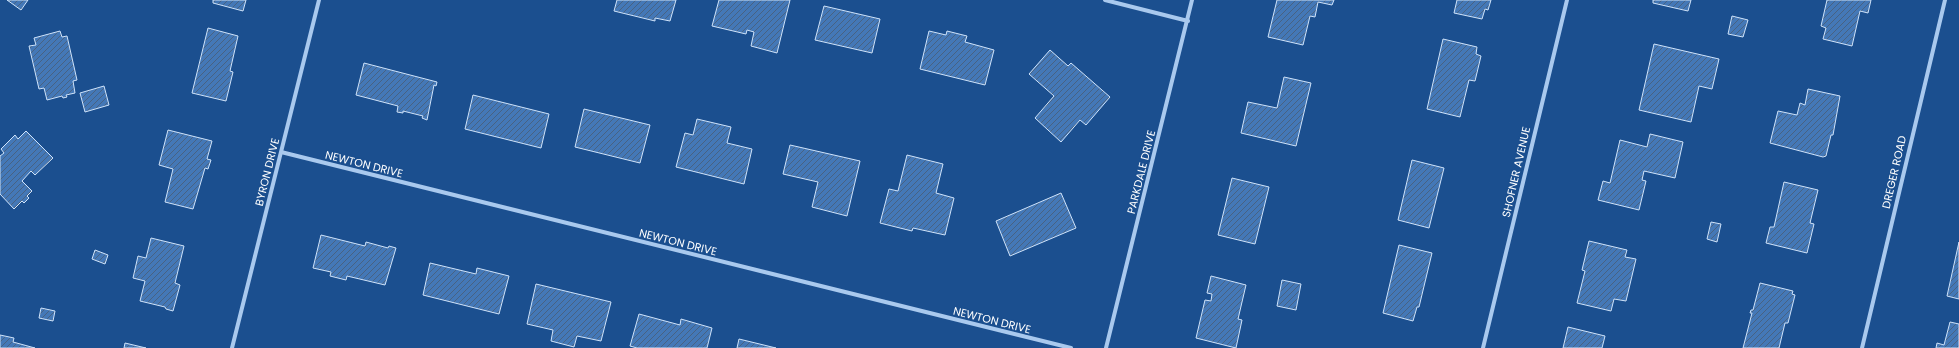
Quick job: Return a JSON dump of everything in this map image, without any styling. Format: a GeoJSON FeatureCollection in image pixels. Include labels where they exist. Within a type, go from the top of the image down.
{"type":"FeatureCollection","features":[{"type":"Feature","properties":{"kind":"street","name":"BYRON DRIVE"},"geometry":{"type":"LineString","coordinates":[[232,348],[319,0]]}},
{"type":"Feature","properties":{"kind":"street"},"geometry":{"type":"LineString","coordinates":[[1105,0],[1188,21]]}},
{"type":"Feature","properties":{"kind":"street","name":"PARKDALE DRIVE"},"geometry":{"type":"LineString","coordinates":[[1106,348],[1192,0]]}},
{"type":"Feature","properties":{"kind":"street","name":"SHOFNER AVENUE"},"geometry":{"type":"LineString","coordinates":[[1483,348],[1567,0]]}},
{"type":"Feature","properties":{"kind":"street","name":"DREGER ROAD"},"geometry":{"type":"LineString","coordinates":[[1862,348],[1945,0]]}},
{"type":"Feature","properties":{"kind":"street","name":"NEWTON DRIVE"},"geometry":{"type":"LineString","coordinates":[[281,152],[1071,348]]}},
{"type":"Feature","properties":{"kind":"building"},"geometry":{"type":"Polygon","coordinates":[[[7,0],[28,0],[21,10],[7,0]]]}},
{"type":"Feature","properties":{"kind":"building"},"geometry":{"type":"Polygon","coordinates":[[[213,0],[246,0],[243,11],[213,3],[213,0]]]}},
{"type":"Feature","properties":{"kind":"building"},"geometry":{"type":"Polygon","coordinates":[[[617,0],[676,0],[670,21],[655,18],[655,21],[614,11],[617,0]]]}},
{"type":"Feature","properties":{"kind":"building"},"geometry":{"type":"Polygon","coordinates":[[[719,0],[790,0],[777,53],[751,46],[754,32],[747,30],[746,34],[712,26],[719,0]]]}},
{"type":"Feature","properties":{"kind":"building"},"geometry":{"type":"Polygon","coordinates":[[[1277,0],[1334,0],[1332,5],[1318,2],[1315,17],[1310,16],[1303,45],[1268,37],[1277,0]]]}},
{"type":"Feature","properties":{"kind":"building"},"geometry":{"type":"Polygon","coordinates":[[[1457,0],[1491,0],[1488,10],[1485,9],[1482,19],[1454,13],[1457,0]]]}},
{"type":"Feature","properties":{"kind":"building"},"geometry":{"type":"Polygon","coordinates":[[[1653,0],[1691,0],[1688,11],[1653,3],[1653,0]]]}},
{"type":"Feature","properties":{"kind":"building"},"geometry":{"type":"Polygon","coordinates":[[[1827,0],[1871,0],[1868,13],[1860,11],[1852,46],[1823,39],[1826,28],[1821,26],[1827,0]]]}},
{"type":"Feature","properties":{"kind":"building"},"geometry":{"type":"Polygon","coordinates":[[[824,6],[880,19],[872,53],[815,40],[824,6]]]}},
{"type":"Feature","properties":{"kind":"building"},"geometry":{"type":"Polygon","coordinates":[[[1732,16],[1748,20],[1743,37],[1728,34],[1732,16]]]}},
{"type":"Feature","properties":{"kind":"building"},"geometry":{"type":"Polygon","coordinates":[[[208,28],[238,36],[230,71],[233,72],[226,101],[192,93],[208,28]]]}},
{"type":"Feature","properties":{"kind":"building"},"geometry":{"type":"Polygon","coordinates":[[[60,31],[62,37],[67,36],[77,80],[73,81],[75,93],[66,95],[67,97],[63,98],[62,96],[47,100],[44,88],[39,89],[29,46],[36,45],[34,38],[60,31]]]}},
{"type":"Feature","properties":{"kind":"building"},"geometry":{"type":"Polygon","coordinates":[[[929,31],[946,35],[947,31],[967,36],[965,42],[994,50],[985,85],[920,69],[929,31]]]}},
{"type":"Feature","properties":{"kind":"building"},"geometry":{"type":"Polygon","coordinates":[[[1443,39],[1477,47],[1476,54],[1481,56],[1475,81],[1469,80],[1460,117],[1427,109],[1443,39]]]}},
{"type":"Feature","properties":{"kind":"building"},"geometry":{"type":"Polygon","coordinates":[[[1654,44],[1719,59],[1712,89],[1699,86],[1691,122],[1639,110],[1654,44]]]}},
{"type":"Feature","properties":{"kind":"building"},"geometry":{"type":"Polygon","coordinates":[[[1050,50],[1068,66],[1071,63],[1110,97],[1086,125],[1080,120],[1061,142],[1035,118],[1054,96],[1029,74],[1050,50]]]}},
{"type":"Feature","properties":{"kind":"building"},"geometry":{"type":"Polygon","coordinates":[[[364,63],[437,82],[436,86],[434,85],[427,120],[422,118],[423,116],[403,111],[403,113],[397,112],[398,106],[356,95],[364,63]]]}},
{"type":"Feature","properties":{"kind":"building"},"geometry":{"type":"Polygon","coordinates":[[[1284,77],[1311,83],[1296,146],[1241,133],[1248,102],[1277,108],[1284,77]]]}},
{"type":"Feature","properties":{"kind":"building"},"geometry":{"type":"Polygon","coordinates":[[[104,86],[109,105],[85,112],[80,93],[104,86]]]}},
{"type":"Feature","properties":{"kind":"building"},"geometry":{"type":"Polygon","coordinates":[[[1808,89],[1840,96],[1833,135],[1831,135],[1826,156],[1823,157],[1770,143],[1778,111],[1797,115],[1800,103],[1805,105],[1808,89]]]}},
{"type":"Feature","properties":{"kind":"building"},"geometry":{"type":"Polygon","coordinates":[[[473,95],[549,114],[541,148],[465,129],[473,95]]]}},
{"type":"Feature","properties":{"kind":"building"},"geometry":{"type":"Polygon","coordinates":[[[584,109],[650,125],[640,163],[575,147],[584,109]]]}},
{"type":"Feature","properties":{"kind":"building"},"geometry":{"type":"Polygon","coordinates":[[[697,119],[731,127],[727,143],[752,149],[744,184],[676,167],[685,133],[693,135],[697,119]]]}},
{"type":"Feature","properties":{"kind":"building"},"geometry":{"type":"Polygon","coordinates":[[[168,130],[212,141],[207,159],[211,160],[208,169],[205,168],[193,209],[165,202],[173,169],[159,165],[168,130]]]}},
{"type":"Feature","properties":{"kind":"building"},"geometry":{"type":"Polygon","coordinates":[[[26,131],[53,158],[35,175],[31,171],[22,181],[32,191],[27,196],[29,198],[24,203],[22,201],[14,209],[0,194],[0,156],[4,153],[1,149],[15,135],[18,139],[26,131]]]}},
{"type":"Feature","properties":{"kind":"building"},"geometry":{"type":"Polygon","coordinates":[[[1650,134],[1683,142],[1675,178],[1644,171],[1642,180],[1646,181],[1639,210],[1598,200],[1603,181],[1610,183],[1620,140],[1647,147],[1650,134]]]}},
{"type":"Feature","properties":{"kind":"building"},"geometry":{"type":"Polygon","coordinates":[[[790,145],[860,161],[847,216],[812,207],[818,182],[783,174],[790,145]]]}},
{"type":"Feature","properties":{"kind":"building"},"geometry":{"type":"Polygon","coordinates":[[[907,155],[943,164],[936,193],[954,198],[945,235],[913,228],[912,231],[880,223],[889,189],[898,191],[907,155]]]}},
{"type":"Feature","properties":{"kind":"building"},"geometry":{"type":"Polygon","coordinates":[[[1412,160],[1444,168],[1429,228],[1398,220],[1412,160]]]}},
{"type":"Feature","properties":{"kind":"building"},"geometry":{"type":"Polygon","coordinates":[[[1232,178],[1269,187],[1255,244],[1218,235],[1232,178]]]}},
{"type":"Feature","properties":{"kind":"building"},"geometry":{"type":"Polygon","coordinates":[[[1784,182],[1818,190],[1810,223],[1814,224],[1807,253],[1766,243],[1770,227],[1774,227],[1784,182]]]}},
{"type":"Feature","properties":{"kind":"building"},"geometry":{"type":"Polygon","coordinates":[[[1061,193],[1076,228],[1010,256],[996,221],[1061,193]]]}},
{"type":"Feature","properties":{"kind":"building"},"geometry":{"type":"Polygon","coordinates":[[[1711,222],[1721,224],[1717,242],[1707,239],[1711,222]]]}},
{"type":"Feature","properties":{"kind":"building"},"geometry":{"type":"Polygon","coordinates":[[[321,235],[365,246],[366,242],[388,248],[389,246],[396,248],[385,285],[347,276],[346,280],[330,276],[331,272],[313,268],[321,235]]]}},
{"type":"Feature","properties":{"kind":"building"},"geometry":{"type":"Polygon","coordinates":[[[151,238],[184,246],[175,283],[180,285],[173,311],[166,309],[165,307],[140,301],[145,281],[133,278],[138,256],[146,258],[151,238]]]}},
{"type":"Feature","properties":{"kind":"building"},"geometry":{"type":"Polygon","coordinates":[[[1589,241],[1627,250],[1625,257],[1636,259],[1626,301],[1614,299],[1611,311],[1577,303],[1585,271],[1582,270],[1589,241]]]}},
{"type":"Feature","properties":{"kind":"building"},"geometry":{"type":"Polygon","coordinates":[[[1959,242],[1959,299],[1947,296],[1959,242]]]}},
{"type":"Feature","properties":{"kind":"building"},"geometry":{"type":"Polygon","coordinates":[[[1399,245],[1432,253],[1419,307],[1417,307],[1413,321],[1383,313],[1399,245]]]}},
{"type":"Feature","properties":{"kind":"building"},"geometry":{"type":"Polygon","coordinates":[[[95,250],[108,255],[105,264],[92,259],[95,250]]]}},
{"type":"Feature","properties":{"kind":"building"},"geometry":{"type":"Polygon","coordinates":[[[430,263],[476,274],[477,268],[509,276],[499,314],[423,295],[430,263]]]}},
{"type":"Feature","properties":{"kind":"building"},"geometry":{"type":"Polygon","coordinates":[[[1211,276],[1246,285],[1238,319],[1242,320],[1236,348],[1196,338],[1205,300],[1211,301],[1212,294],[1207,293],[1211,276]]]}},
{"type":"Feature","properties":{"kind":"building"},"geometry":{"type":"Polygon","coordinates":[[[1282,280],[1301,284],[1296,310],[1277,306],[1282,280]]]}},
{"type":"Feature","properties":{"kind":"building"},"geometry":{"type":"Polygon","coordinates":[[[1760,283],[1793,291],[1792,294],[1795,295],[1788,323],[1785,323],[1779,348],[1743,348],[1752,313],[1750,313],[1751,310],[1753,310],[1760,283]]]}},
{"type":"Feature","properties":{"kind":"building"},"geometry":{"type":"Polygon","coordinates":[[[536,284],[611,302],[601,341],[577,336],[574,347],[551,341],[553,330],[527,324],[536,284]]]}},
{"type":"Feature","properties":{"kind":"building"},"geometry":{"type":"Polygon","coordinates":[[[41,308],[55,311],[53,321],[39,318],[41,308]]]}},
{"type":"Feature","properties":{"kind":"building"},"geometry":{"type":"Polygon","coordinates":[[[639,314],[680,325],[681,319],[712,328],[707,348],[637,348],[630,346],[639,314]]]}},
{"type":"Feature","properties":{"kind":"building"},"geometry":{"type":"Polygon","coordinates":[[[1950,322],[1959,324],[1959,348],[1936,348],[1937,343],[1944,345],[1950,322]]]}},
{"type":"Feature","properties":{"kind":"building"},"geometry":{"type":"Polygon","coordinates":[[[1568,327],[1605,336],[1602,348],[1563,348],[1568,327]]]}},
{"type":"Feature","properties":{"kind":"building"},"geometry":{"type":"Polygon","coordinates":[[[0,335],[14,338],[13,342],[35,348],[0,348],[0,335]]]}},
{"type":"Feature","properties":{"kind":"building"},"geometry":{"type":"Polygon","coordinates":[[[739,339],[776,348],[737,348],[739,339]]]}},
{"type":"Feature","properties":{"kind":"building"},"geometry":{"type":"Polygon","coordinates":[[[125,343],[146,348],[124,348],[125,343]]]}}]}
